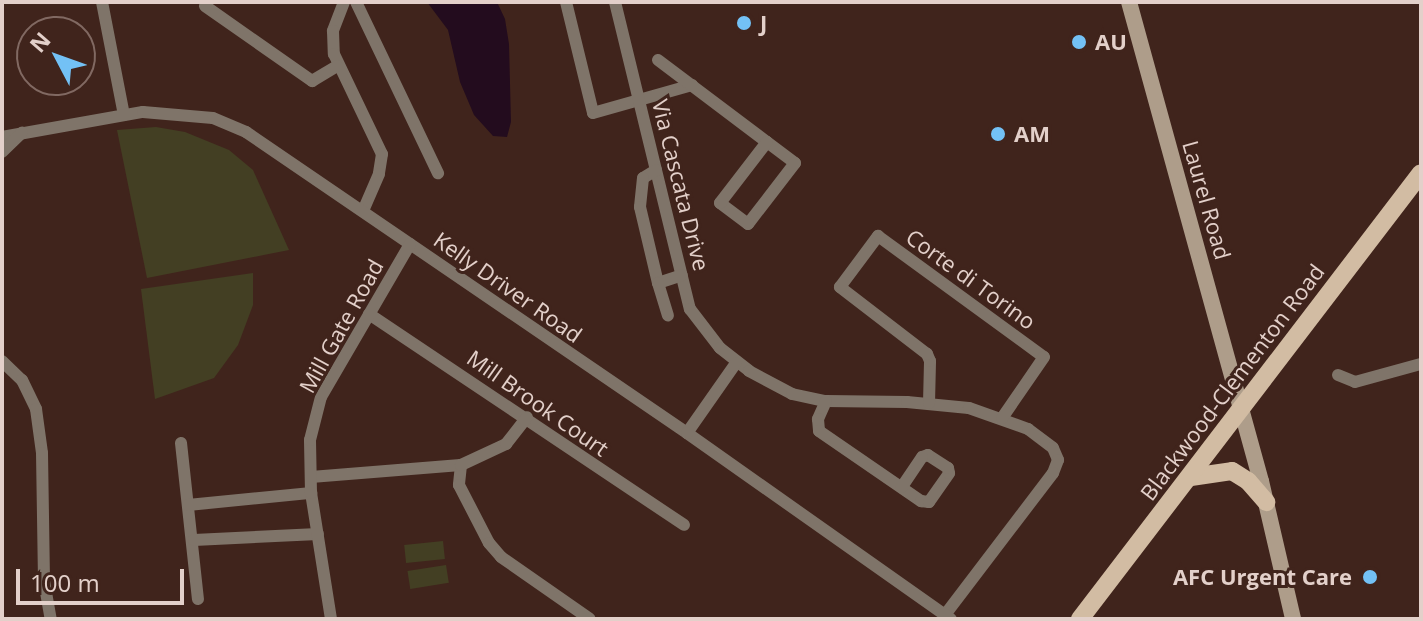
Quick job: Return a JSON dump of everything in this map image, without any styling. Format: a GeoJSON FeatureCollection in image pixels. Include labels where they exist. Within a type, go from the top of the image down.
{"type":"FeatureCollection","features":[{"type":"Feature","properties":{"kind":"main road","name":"Laurel Road"},"geometry":{"type":"LineString","coordinates":[[1129,2],[1242,411],[1293,619]]}},
{"type":"Feature","properties":{"kind":"main road","name":"Blackwood-Clementon Road"},"geometry":{"type":"LineString","coordinates":[[1080,619],[1421,173]]}},
{"type":"Feature","properties":{"kind":"main road"},"geometry":{"type":"LineString","coordinates":[[1191,477],[1232,471],[1248,481],[1266,502]]}},
{"type":"Feature","properties":{"kind":"street"},"geometry":{"type":"LineString","coordinates":[[102,2],[124,115]]}},
{"type":"Feature","properties":{"kind":"street"},"geometry":{"type":"LineString","coordinates":[[345,2],[333,31],[337,66],[382,154],[379,174],[363,211]]}},
{"type":"Feature","properties":{"kind":"street"},"geometry":{"type":"LineString","coordinates":[[345,2],[438,173]]}},
{"type":"Feature","properties":{"kind":"street"},"geometry":{"type":"LineString","coordinates":[[566,2],[593,113],[640,103],[692,85]]}},
{"type":"Feature","properties":{"kind":"street","name":"Via Cascata Drive"},"geometry":{"type":"LineString","coordinates":[[615,2],[695,318],[736,363],[792,394],[826,401],[929,403],[969,408],[1002,418],[1048,441],[1058,460],[1053,473],[948,617]]}},
{"type":"Feature","properties":{"kind":"street"},"geometry":{"type":"LineString","coordinates":[[205,6],[312,81],[337,66]]}},
{"type":"Feature","properties":{"kind":"street"},"geometry":{"type":"LineString","coordinates":[[658,60],[795,163],[748,224],[720,203],[767,142]]}},
{"type":"Feature","properties":{"kind":"street","name":"Kelly Driver Road"},"geometry":{"type":"LineString","coordinates":[[2,137],[124,115],[183,112],[213,118],[246,132],[687,433],[948,617]]}},
{"type":"Feature","properties":{"kind":"street"},"geometry":{"type":"LineString","coordinates":[[2,152],[22,133]]}},
{"type":"Feature","properties":{"kind":"street"},"geometry":{"type":"LineString","coordinates":[[656,170],[643,178],[640,207],[668,315]]}},
{"type":"Feature","properties":{"kind":"street","name":"Corte di Torino"},"geometry":{"type":"LineString","coordinates":[[929,403],[930,361],[927,354],[840,287],[878,236],[1044,357],[1002,418]]}},
{"type":"Feature","properties":{"kind":"street","name":"Mill Gate Road"},"geometry":{"type":"LineString","coordinates":[[331,619],[311,493],[310,440],[321,397],[410,244]]}},
{"type":"Feature","properties":{"kind":"street"},"geometry":{"type":"LineString","coordinates":[[658,283],[682,275]]}},
{"type":"Feature","properties":{"kind":"street","name":"Mill Brook Court"},"geometry":{"type":"LineString","coordinates":[[369,314],[684,525]]}},
{"type":"Feature","properties":{"kind":"street"},"geometry":{"type":"LineString","coordinates":[[2,361],[22,380],[36,409],[42,453],[44,581],[51,619]]}},
{"type":"Feature","properties":{"kind":"street"},"geometry":{"type":"LineString","coordinates":[[687,433],[736,363]]}},
{"type":"Feature","properties":{"kind":"street"},"geometry":{"type":"LineString","coordinates":[[1338,375],[1355,382],[1421,364]]}},
{"type":"Feature","properties":{"kind":"street"},"geometry":{"type":"LineString","coordinates":[[826,401],[818,419],[819,431],[902,487]]}},
{"type":"Feature","properties":{"kind":"street"},"geometry":{"type":"LineString","coordinates":[[311,477],[461,465],[506,444],[527,417]]}},
{"type":"Feature","properties":{"kind":"street"},"geometry":{"type":"LineString","coordinates":[[181,443],[194,540],[198,599]]}},
{"type":"Feature","properties":{"kind":"street"},"geometry":{"type":"LineString","coordinates":[[461,465],[459,485],[489,543],[501,557],[590,619]]}},
{"type":"Feature","properties":{"kind":"street"},"geometry":{"type":"LineString","coordinates":[[188,505],[311,493]]}},
{"type":"Feature","properties":{"kind":"street"},"geometry":{"type":"LineString","coordinates":[[194,540],[318,534]]}},
{"type":"Feature","properties":{"kind":"shaded area"},"geometry":{"type":"Polygon","coordinates":[[[427,2],[497,2],[505,19],[509,44],[511,122],[507,137],[493,136],[474,115],[460,82],[448,30],[427,2]]]}},
{"type":"Feature","properties":{"kind":"shaded area"},"geometry":{"type":"Polygon","coordinates":[[[156,127],[185,132],[229,150],[253,170],[289,250],[147,278],[117,130],[156,127]]]}},
{"type":"Feature","properties":{"kind":"shaded area"},"geometry":{"type":"Polygon","coordinates":[[[253,273],[253,305],[238,345],[214,378],[155,399],[141,289],[253,273]]]}},
{"type":"Feature","properties":{"kind":"shaded area"},"geometry":{"type":"Polygon","coordinates":[[[443,541],[445,559],[406,563],[404,545],[443,541]]]}},
{"type":"Feature","properties":{"kind":"shaded area"},"geometry":{"type":"Polygon","coordinates":[[[446,565],[449,583],[410,589],[407,571],[446,565]]]}},
{"type":"Feature","properties":{"kind":"place","name":"J"},"geometry":{"type":"Point","coordinates":[744,23]}},
{"type":"Feature","properties":{"kind":"place","name":"AU"},"geometry":{"type":"Point","coordinates":[1079,42]}},
{"type":"Feature","properties":{"kind":"place","name":"AM"},"geometry":{"type":"Point","coordinates":[998,134]}},
{"type":"Feature","properties":{"kind":"place","name":"AFC Urgent Care"},"geometry":{"type":"Point","coordinates":[1370,577]}}]}
